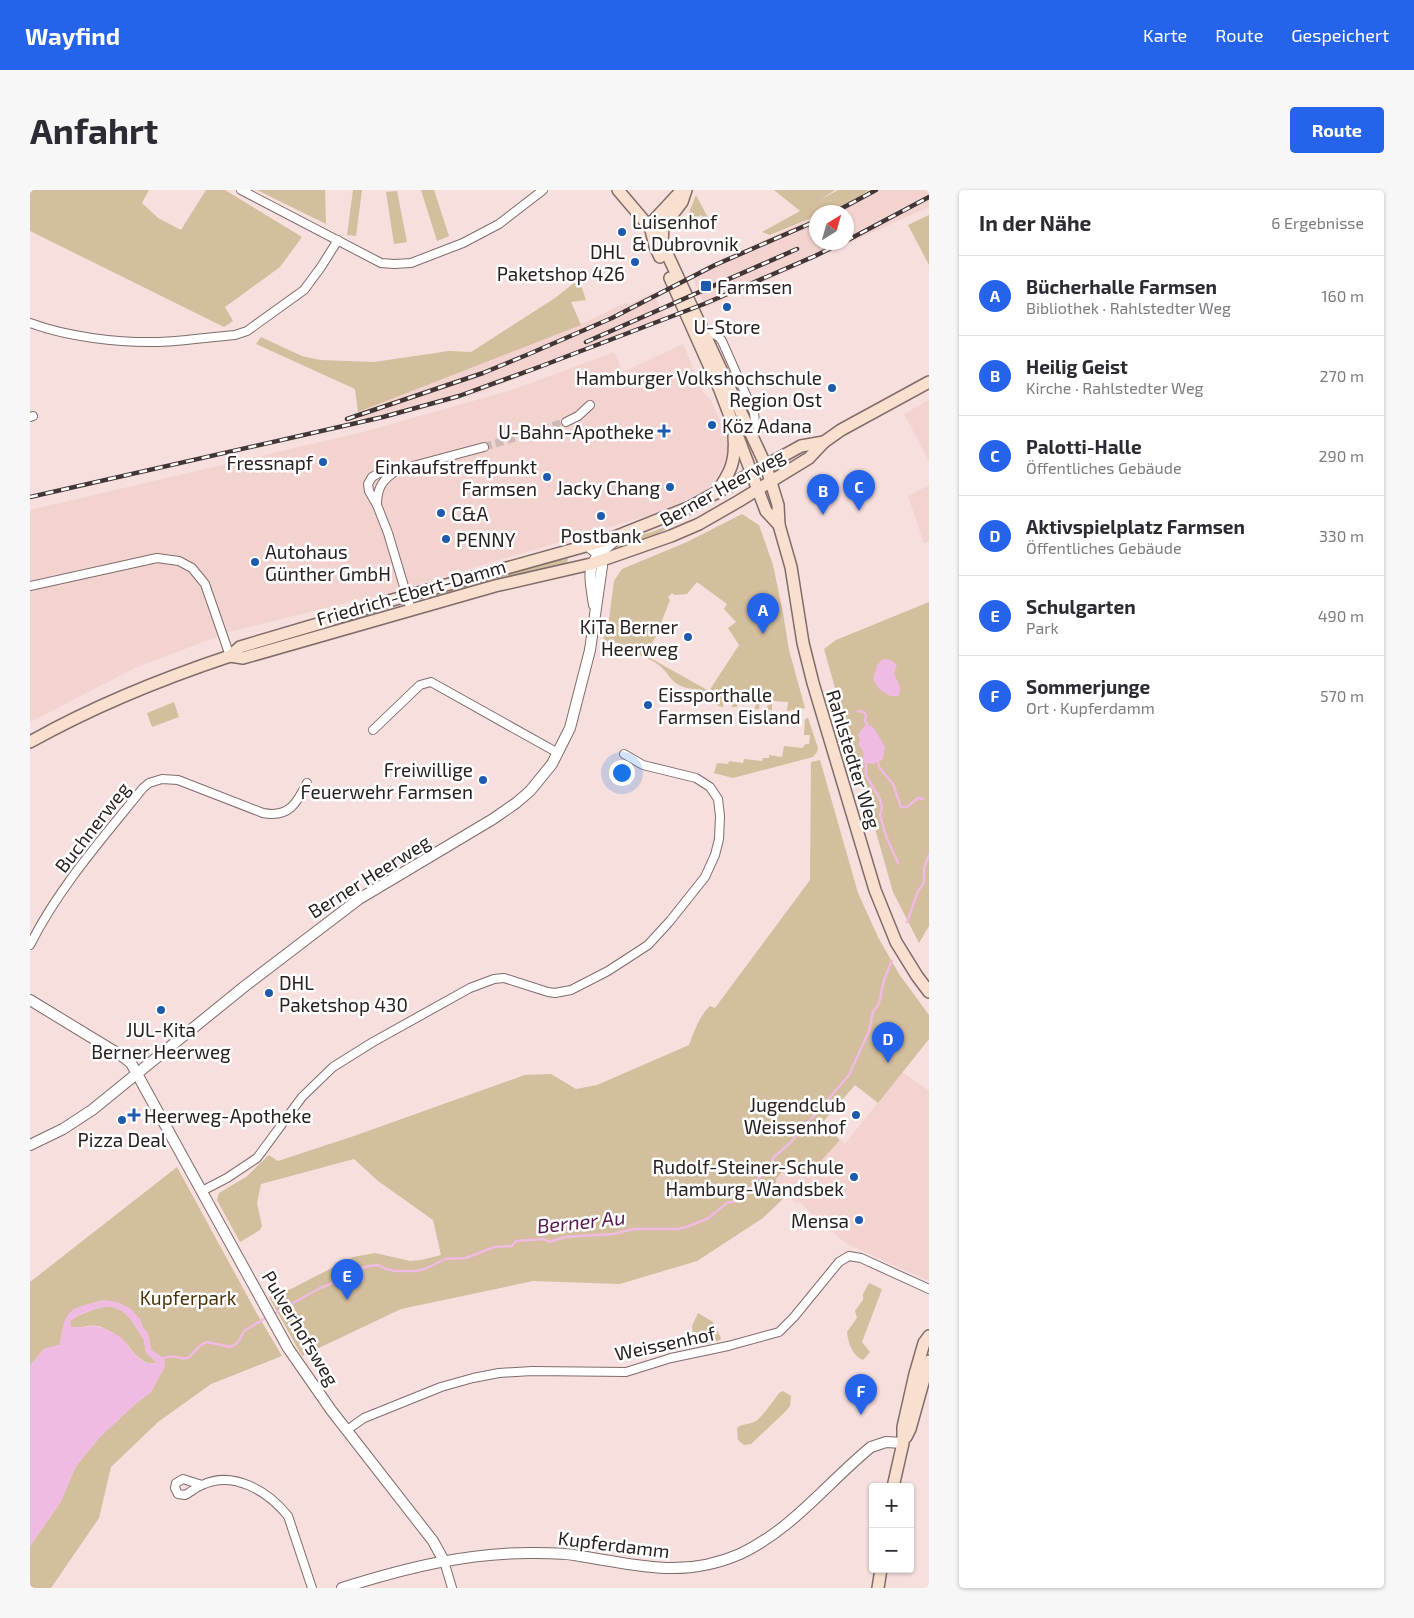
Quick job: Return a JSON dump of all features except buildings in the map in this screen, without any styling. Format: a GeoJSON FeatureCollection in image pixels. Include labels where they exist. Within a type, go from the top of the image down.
{"type":"FeatureCollection","features":[{"type":"Feature","properties":{"kind":"main road"},"geometry":{"type":"LineString","coordinates":[[618,190],[638,212],[656,224],[701,337]]}},
{"type":"Feature","properties":{"kind":"main road"},"geometry":{"type":"LineString","coordinates":[[684,190],[682,202],[656,224],[655,246],[701,337]]}},
{"type":"Feature","properties":{"kind":"main road","name":"Rahlstedter Weg"},"geometry":{"type":"LineString","coordinates":[[701,337],[766,511],[779,525]]}},
{"type":"Feature","properties":{"kind":"main road","name":"Rahlstedter Weg"},"geometry":{"type":"LineString","coordinates":[[701,337],[751,432],[766,466],[778,505],[779,525],[790,567],[803,643],[813,683],[875,890],[896,942],[929,992]]}},
{"type":"Feature","properties":{"kind":"main road","name":"Berner Heerweg"},"geometry":{"type":"LineString","coordinates":[[597,560],[638,549],[699,524],[809,458],[824,442],[860,419],[929,382]]}},
{"type":"Feature","properties":{"kind":"main road"},"geometry":{"type":"LineString","coordinates":[[715,494],[732,465],[736,448],[734,427]]}},
{"type":"Feature","properties":{"kind":"main road","name":"Berner Heerweg"},"geometry":{"type":"LineString","coordinates":[[588,546],[682,511],[801,446],[824,442]]}},
{"type":"Feature","properties":{"kind":"main road","name":"Friedrich-Ebert-Damm"},"geometry":{"type":"LineString","coordinates":[[30,742],[65,723],[128,694],[230,656],[240,647],[339,618],[384,602],[588,546]]}},
{"type":"Feature","properties":{"kind":"main road","name":"Friedrich-Ebert-Damm"},"geometry":{"type":"LineString","coordinates":[[230,656],[243,658],[495,586],[597,560]]}},
{"type":"Feature","properties":{"kind":"main road"},"geometry":{"type":"LineString","coordinates":[[895,1483],[903,1443],[910,1429],[920,1379],[924,1343],[929,1336]]}},
{"type":"Feature","properties":{"kind":"main road"},"geometry":{"type":"LineString","coordinates":[[920,1379],[929,1365]]}},
{"type":"Feature","properties":{"kind":"main road"},"geometry":{"type":"LineString","coordinates":[[878,1588],[880,1573]]}},
{"type":"Feature","properties":{"kind":"street"},"geometry":{"type":"LineString","coordinates":[[241,190],[381,263],[394,264],[411,263],[476,237],[499,224],[543,190]]}},
{"type":"Feature","properties":{"kind":"street"},"geometry":{"type":"LineString","coordinates":[[30,323],[52,330],[106,339],[158,342],[235,335],[247,331],[304,290],[338,240]]}},
{"type":"Feature","properties":{"kind":"street"},"geometry":{"type":"LineString","coordinates":[[566,422],[578,416],[590,405]]}},
{"type":"Feature","properties":{"kind":"street"},"geometry":{"type":"LineString","coordinates":[[411,610],[378,505],[369,491],[368,486],[372,477],[381,472],[398,470],[484,447]]}},
{"type":"Feature","properties":{"kind":"street"},"geometry":{"type":"LineString","coordinates":[[372,477],[387,476],[398,470]]}},
{"type":"Feature","properties":{"kind":"street"},"geometry":{"type":"LineString","coordinates":[[378,505],[378,491],[387,476]]}},
{"type":"Feature","properties":{"kind":"street","name":"Berner Heerweg"},"geometry":{"type":"LineString","coordinates":[[30,1145],[80,1119],[288,952],[358,899],[445,849],[516,803],[538,782],[567,737],[572,721],[590,650],[601,576],[597,560],[624,533]]}},
{"type":"Feature","properties":{"kind":"street"},"geometry":{"type":"LineString","coordinates":[[588,546],[597,560]]}},
{"type":"Feature","properties":{"kind":"street"},"geometry":{"type":"LineString","coordinates":[[30,586],[157,558],[179,561],[192,568],[206,584],[230,656]]}},
{"type":"Feature","properties":{"kind":"street"},"geometry":{"type":"LineString","coordinates":[[373,730],[420,685],[431,682],[558,753]]}},
{"type":"Feature","properties":{"kind":"street"},"geometry":{"type":"LineString","coordinates":[[202,1191],[257,1158],[302,1097],[333,1067],[373,1042],[470,988],[494,979],[504,978],[548,992],[555,993],[571,990],[608,971],[648,945],[659,934],[705,877],[713,862],[720,839],[718,800],[710,787],[702,780],[643,765],[624,754]]}},
{"type":"Feature","properties":{"kind":"street","name":"Buchnerweg"},"geometry":{"type":"LineString","coordinates":[[30,944],[41,922],[59,896],[107,833],[149,783],[162,779],[178,780],[263,812],[274,814],[293,808],[307,782]]}},
{"type":"Feature","properties":{"kind":"street","name":"Pulverhofsweg"},"geometry":{"type":"LineString","coordinates":[[30,1000],[129,1061],[270,1316],[302,1369],[433,1541],[444,1561],[452,1588]]}},
{"type":"Feature","properties":{"kind":"street","name":"Weissenhof"},"geometry":{"type":"LineString","coordinates":[[347,1430],[364,1418],[383,1410],[451,1384],[473,1378],[532,1371],[626,1372],[671,1358],[779,1332],[794,1317],[839,1262],[849,1256],[874,1264],[929,1289]]}},
{"type":"Feature","properties":{"kind":"street","name":"Kupferdamm"},"geometry":{"type":"LineString","coordinates":[[342,1588],[398,1571],[444,1561],[495,1555],[535,1553],[578,1555],[656,1568],[679,1568],[717,1562],[741,1553],[784,1528],[871,1447],[886,1442],[903,1443]]}},
{"type":"Feature","properties":{"kind":"street"},"geometry":{"type":"LineString","coordinates":[[202,1485],[225,1479],[238,1481],[272,1499],[288,1516],[312,1588]]}},
{"type":"Feature","properties":{"kind":"shaded area"},"geometry":{"type":"Polygon","coordinates":[[[869,190],[929,190],[929,207],[854,241],[854,205],[840,205],[869,190]]]}},
{"type":"Feature","properties":{"kind":"shaded area"},"geometry":{"type":"Polygon","coordinates":[[[809,219],[809,250],[834,250],[706,308],[691,274],[809,219]]]}},
{"type":"Feature","properties":{"kind":"shaded area"},"geometry":{"type":"Polygon","coordinates":[[[653,292],[666,320],[479,393],[362,424],[358,412],[571,329],[627,302],[628,305],[653,292]]]}},
{"type":"Feature","properties":{"kind":"shaded area"},"geometry":{"type":"Polygon","coordinates":[[[683,344],[704,394],[710,398],[730,449],[713,484],[707,490],[660,512],[399,590],[229,632],[135,668],[30,722],[30,510],[363,432],[512,390],[614,352],[623,372],[683,344]]]}},
{"type":"Feature","properties":{"kind":"shaded area"},"geometry":{"type":"Polygon","coordinates":[[[929,400],[929,461],[904,414],[929,400]]]}},
{"type":"Feature","properties":{"kind":"shaded area"},"geometry":{"type":"Polygon","coordinates":[[[929,485],[929,541],[924,543],[908,496],[929,485]]]}},
{"type":"Feature","properties":{"kind":"shaded area"},"geometry":{"type":"Polygon","coordinates":[[[883,659],[891,660],[897,665],[894,673],[901,690],[898,696],[890,696],[878,688],[873,679],[877,665],[883,659]]]}},
{"type":"Feature","properties":{"kind":"shaded area"},"geometry":{"type":"Polygon","coordinates":[[[867,723],[874,728],[885,747],[883,759],[873,764],[862,762],[863,752],[858,745],[860,741],[858,734],[867,723]]]}},
{"type":"Feature","properties":{"kind":"shaded area","name":"Rudolf-Steiner-Schule Hamburg-Wandsbek"},"geometry":{"type":"Polygon","coordinates":[[[902,1072],[929,1091],[929,1281],[847,1244],[820,1222],[801,1203],[795,1202],[776,1184],[776,1179],[792,1161],[808,1174],[840,1140],[845,1144],[902,1072]]]}},
{"type":"Feature","properties":{"kind":"shaded area"},"geometry":{"type":"Polygon","coordinates":[[[104,1300],[117,1302],[130,1308],[148,1333],[151,1350],[164,1358],[165,1366],[151,1392],[100,1437],[76,1466],[60,1503],[30,1546],[30,1366],[44,1349],[60,1345],[64,1323],[71,1312],[76,1308],[104,1300]],[[110,1306],[94,1309],[74,1318],[70,1321],[71,1326],[94,1326],[107,1330],[120,1337],[140,1359],[145,1362],[157,1363],[146,1353],[144,1340],[130,1318],[122,1311],[110,1306]]]}},
{"type":"Feature","properties":{"kind":"green space"},"geometry":{"type":"Polygon","coordinates":[[[30,190],[149,190],[142,203],[158,218],[181,230],[206,190],[225,190],[302,237],[280,267],[225,307],[233,321],[224,327],[30,231],[30,190]]]}},
{"type":"Feature","properties":{"kind":"green space"},"geometry":{"type":"Polygon","coordinates":[[[257,190],[325,190],[326,224],[257,190]]]}},
{"type":"Feature","properties":{"kind":"green space"},"geometry":{"type":"Polygon","coordinates":[[[353,190],[362,190],[356,236],[347,235],[353,190]]]}},
{"type":"Feature","properties":{"kind":"green space"},"geometry":{"type":"Polygon","coordinates":[[[421,190],[434,190],[449,236],[437,241],[421,190]]]}},
{"type":"Feature","properties":{"kind":"green space"},"geometry":{"type":"Polygon","coordinates":[[[774,190],[835,190],[820,200],[838,190],[869,190],[844,205],[809,205],[809,219],[770,235],[762,232],[800,211],[774,190]]]}},
{"type":"Feature","properties":{"kind":"green space"},"geometry":{"type":"Polygon","coordinates":[[[397,191],[407,242],[394,244],[386,192],[397,191]]]}},
{"type":"Feature","properties":{"kind":"green space"},"geometry":{"type":"Polygon","coordinates":[[[696,195],[708,218],[704,220],[701,215],[691,220],[693,225],[688,224],[688,215],[696,195]]]}},
{"type":"Feature","properties":{"kind":"green space"},"geometry":{"type":"Polygon","coordinates":[[[929,215],[929,265],[908,225],[929,215]]]}},
{"type":"Feature","properties":{"kind":"green space"},"geometry":{"type":"Polygon","coordinates":[[[579,279],[586,300],[571,302],[581,325],[358,412],[355,389],[256,344],[261,337],[302,356],[320,360],[374,362],[449,351],[471,352],[555,298],[579,279]]]}},
{"type":"Feature","properties":{"kind":"green space"},"geometry":{"type":"Polygon","coordinates":[[[736,487],[737,490],[637,545],[605,553],[629,540],[664,528],[680,520],[736,487]]]}},
{"type":"Feature","properties":{"kind":"green space"},"geometry":{"type":"Polygon","coordinates":[[[742,514],[759,525],[773,565],[789,650],[805,708],[787,711],[788,702],[772,701],[772,710],[767,710],[768,701],[760,700],[759,709],[755,709],[756,700],[738,699],[737,707],[732,707],[732,698],[724,698],[723,707],[714,703],[699,691],[676,683],[663,668],[651,660],[621,649],[618,643],[603,641],[609,619],[614,581],[622,569],[687,542],[742,514]],[[697,582],[687,594],[675,595],[672,593],[668,597],[670,600],[656,636],[645,655],[709,691],[739,645],[728,628],[736,622],[724,609],[727,604],[697,582]]]}},
{"type":"Feature","properties":{"kind":"green space"},"geometry":{"type":"Polygon","coordinates":[[[568,556],[567,566],[427,601],[425,596],[568,556]]]}},
{"type":"Feature","properties":{"kind":"green space"},"geometry":{"type":"Polygon","coordinates":[[[929,602],[929,926],[919,943],[893,892],[824,649],[836,640],[929,602]]]}},
{"type":"Feature","properties":{"kind":"green space"},"geometry":{"type":"Polygon","coordinates":[[[174,702],[179,717],[152,727],[147,713],[174,702]]]}},
{"type":"Feature","properties":{"kind":"green space"},"geometry":{"type":"Polygon","coordinates":[[[808,718],[818,748],[813,757],[733,778],[714,773],[717,763],[728,764],[729,761],[743,763],[744,759],[762,761],[763,758],[769,758],[769,755],[782,757],[784,746],[802,748],[809,744],[810,735],[804,735],[805,719],[808,718]]]}},
{"type":"Feature","properties":{"kind":"green space"},"geometry":{"type":"Polygon","coordinates":[[[820,760],[858,893],[878,937],[899,974],[929,1015],[929,1039],[878,1103],[855,1085],[822,1123],[840,1140],[808,1175],[791,1161],[776,1179],[776,1185],[787,1195],[763,1218],[697,1261],[620,1284],[533,1281],[401,1309],[302,1356],[269,1297],[293,1288],[353,1257],[375,1253],[410,1261],[441,1255],[433,1220],[378,1181],[354,1159],[261,1184],[257,1203],[262,1226],[260,1230],[240,1242],[217,1200],[219,1193],[246,1177],[269,1155],[278,1161],[525,1075],[551,1074],[576,1089],[597,1085],[689,1045],[703,1014],[710,1006],[715,1008],[810,880],[811,762],[820,760]]]}},
{"type":"Feature","properties":{"kind":"green space","name":"Kupferpark"},"geometry":{"type":"Polygon","coordinates":[[[177,1167],[282,1356],[211,1384],[158,1422],[111,1467],[99,1518],[51,1588],[30,1588],[30,1546],[60,1503],[76,1466],[100,1437],[151,1392],[165,1366],[159,1355],[151,1350],[148,1333],[143,1328],[139,1318],[104,1300],[77,1308],[72,1312],[64,1324],[60,1345],[44,1349],[30,1366],[30,1282],[177,1167]]]}},
{"type":"Feature","properties":{"kind":"green space"},"geometry":{"type":"Polygon","coordinates":[[[869,1283],[882,1289],[862,1342],[870,1352],[863,1360],[853,1352],[847,1332],[857,1318],[855,1311],[863,1300],[863,1294],[869,1283]]]}},
{"type":"Feature","properties":{"kind":"green space"},"geometry":{"type":"Polygon","coordinates":[[[110,1306],[122,1311],[130,1318],[144,1340],[146,1353],[158,1363],[145,1362],[140,1359],[123,1340],[102,1328],[70,1326],[70,1321],[78,1316],[94,1309],[110,1306]]]}},
{"type":"Feature","properties":{"kind":"green space"},"geometry":{"type":"Polygon","coordinates":[[[698,1313],[713,1322],[721,1338],[720,1340],[704,1345],[697,1339],[695,1332],[693,1333],[692,1326],[698,1313]]]}},
{"type":"Feature","properties":{"kind":"green space"},"geometry":{"type":"Polygon","coordinates":[[[783,1391],[791,1396],[790,1406],[751,1444],[744,1445],[738,1440],[737,1428],[756,1421],[779,1393],[783,1391]]]}},
{"type":"Feature","properties":{"kind":"waterway"},"geometry":{"type":"LineString","coordinates":[[858,711],[864,712],[866,716],[865,722],[867,723]]}},
{"type":"Feature","properties":{"kind":"waterway"},"geometry":{"type":"LineString","coordinates":[[878,761],[879,767],[893,784],[901,807],[907,807],[918,798],[923,799]]}},
{"type":"Feature","properties":{"kind":"waterway"},"geometry":{"type":"LineString","coordinates":[[866,762],[866,775],[880,799],[882,808],[880,815],[886,836],[898,863]]}},
{"type":"Feature","properties":{"kind":"waterway","name":"Berner Au"},"geometry":{"type":"LineString","coordinates":[[907,922],[918,891],[924,883],[924,868],[929,855]]}},
{"type":"Feature","properties":{"kind":"waterway","name":"Berner Au"},"geometry":{"type":"LineString","coordinates":[[272,1315],[320,1288],[338,1281],[356,1270],[369,1266],[378,1265],[395,1271],[417,1271],[445,1259],[466,1258],[494,1247],[512,1246],[516,1241],[544,1239],[549,1242],[565,1237],[613,1234],[634,1229],[678,1229],[707,1219],[727,1203],[736,1201],[746,1195],[757,1179],[770,1170],[773,1158],[792,1141],[849,1075],[869,1031],[873,1012],[879,1003],[884,980],[892,961]]}},
{"type":"Feature","properties":{"kind":"waterway","name":"Berner Au"},"geometry":{"type":"LineString","coordinates":[[164,1358],[171,1356],[186,1359],[207,1342],[230,1347],[235,1345],[244,1331],[267,1317]]}},
{"type":"Feature","properties":{"kind":"tunnel"},"geometry":{"type":"LineString","coordinates":[[484,447],[566,422]]}},
{"type":"Feature","properties":{"kind":"railway"},"geometry":{"type":"LineString","coordinates":[[848,205],[876,190]]}},
{"type":"Feature","properties":{"kind":"railway"},"geometry":{"type":"LineString","coordinates":[[854,237],[929,197]]}},
{"type":"Feature","properties":{"kind":"railway"},"geometry":{"type":"LineString","coordinates":[[347,419],[483,373],[529,354],[612,318],[715,265],[809,224]]}},
{"type":"Feature","properties":{"kind":"railway"},"geometry":{"type":"LineString","coordinates":[[586,342],[797,249]]}},
{"type":"Feature","properties":{"kind":"railway"},"geometry":{"type":"LineString","coordinates":[[30,497],[383,417],[459,396],[704,304],[827,250]]}},
{"type":"Feature","properties":{"kind":"place","name":"Luisenhof & Dubrovnik"},"geometry":{"type":"Point","coordinates":[622,232]}},
{"type":"Feature","properties":{"kind":"place","name":"DHL Paketshop 426"},"geometry":{"type":"Point","coordinates":[635,262]}},
{"type":"Feature","properties":{"kind":"place","name":"Farmsen"},"geometry":{"type":"Point","coordinates":[706,286]}},
{"type":"Feature","properties":{"kind":"place","name":"U-Store"},"geometry":{"type":"Point","coordinates":[727,307]}},
{"type":"Feature","properties":{"kind":"place","name":"Hamburger Volkshochschule Region Ost"},"geometry":{"type":"Point","coordinates":[832,388]}},
{"type":"Feature","properties":{"kind":"place","name":"Köz Adana"},"geometry":{"type":"Point","coordinates":[712,425]}},
{"type":"Feature","properties":{"kind":"place","name":"U-Bahn-Apotheke"},"geometry":{"type":"Point","coordinates":[664,431]}},
{"type":"Feature","properties":{"kind":"place","name":"Fressnapf"},"geometry":{"type":"Point","coordinates":[323,462]}},
{"type":"Feature","properties":{"kind":"place","name":"Einkaufstreffpunkt Farmsen"},"geometry":{"type":"Point","coordinates":[547,477]}},
{"type":"Feature","properties":{"kind":"place","name":"Jacky Chang"},"geometry":{"type":"Point","coordinates":[670,487]}},
{"type":"Feature","properties":{"kind":"place","name":"Palotti-Halle"},"geometry":{"type":"Point","coordinates":[859,511]}},
{"type":"Feature","properties":{"kind":"place","name":"C&A"},"geometry":{"type":"Point","coordinates":[441,513]}},
{"type":"Feature","properties":{"kind":"place","name":"Heilig Geist"},"geometry":{"type":"Point","coordinates":[823,515]}},
{"type":"Feature","properties":{"kind":"place","name":"Postbank"},"geometry":{"type":"Point","coordinates":[601,516]}},
{"type":"Feature","properties":{"kind":"place","name":"PENNY"},"geometry":{"type":"Point","coordinates":[446,539]}},
{"type":"Feature","properties":{"kind":"place","name":"Autohaus Günther GmbH"},"geometry":{"type":"Point","coordinates":[255,562]}},
{"type":"Feature","properties":{"kind":"place","name":"Bücherhalle Farmsen"},"geometry":{"type":"Point","coordinates":[763,634]}},
{"type":"Feature","properties":{"kind":"place","name":"KiTa Berner Heerweg"},"geometry":{"type":"Point","coordinates":[688,637]}},
{"type":"Feature","properties":{"kind":"place","name":"Eissporthalle Farmsen Eisland"},"geometry":{"type":"Point","coordinates":[648,705]}},
{"type":"Feature","properties":{"kind":"place","name":"Freiwillige Feuerwehr Farmsen"},"geometry":{"type":"Point","coordinates":[483,780]}},
{"type":"Feature","properties":{"kind":"place","name":"DHL Paketshop 430"},"geometry":{"type":"Point","coordinates":[269,993]}},
{"type":"Feature","properties":{"kind":"place","name":"JUL-Kita Berner Heerweg"},"geometry":{"type":"Point","coordinates":[161,1010]}},
{"type":"Feature","properties":{"kind":"place","name":"Aktivspielplatz Farmsen"},"geometry":{"type":"Point","coordinates":[888,1063]}},
{"type":"Feature","properties":{"kind":"place","name":"Heerweg-Apotheke"},"geometry":{"type":"Point","coordinates":[134,1115]}},
{"type":"Feature","properties":{"kind":"place","name":"Jugendclub Weissenhof"},"geometry":{"type":"Point","coordinates":[856,1115]}},
{"type":"Feature","properties":{"kind":"place","name":"Pizza Deal"},"geometry":{"type":"Point","coordinates":[122,1120]}},
{"type":"Feature","properties":{"kind":"place","name":"Rudolf-Steiner-Schule Hamburg-Wandsbek"},"geometry":{"type":"Point","coordinates":[854,1177]}},
{"type":"Feature","properties":{"kind":"place","name":"Mensa"},"geometry":{"type":"Point","coordinates":[859,1220]}},
{"type":"Feature","properties":{"kind":"place","name":"Schulgarten"},"geometry":{"type":"Point","coordinates":[347,1300]}},
{"type":"Feature","properties":{"kind":"place","name":"Sommerjunge"},"geometry":{"type":"Point","coordinates":[861,1415]}}]}
